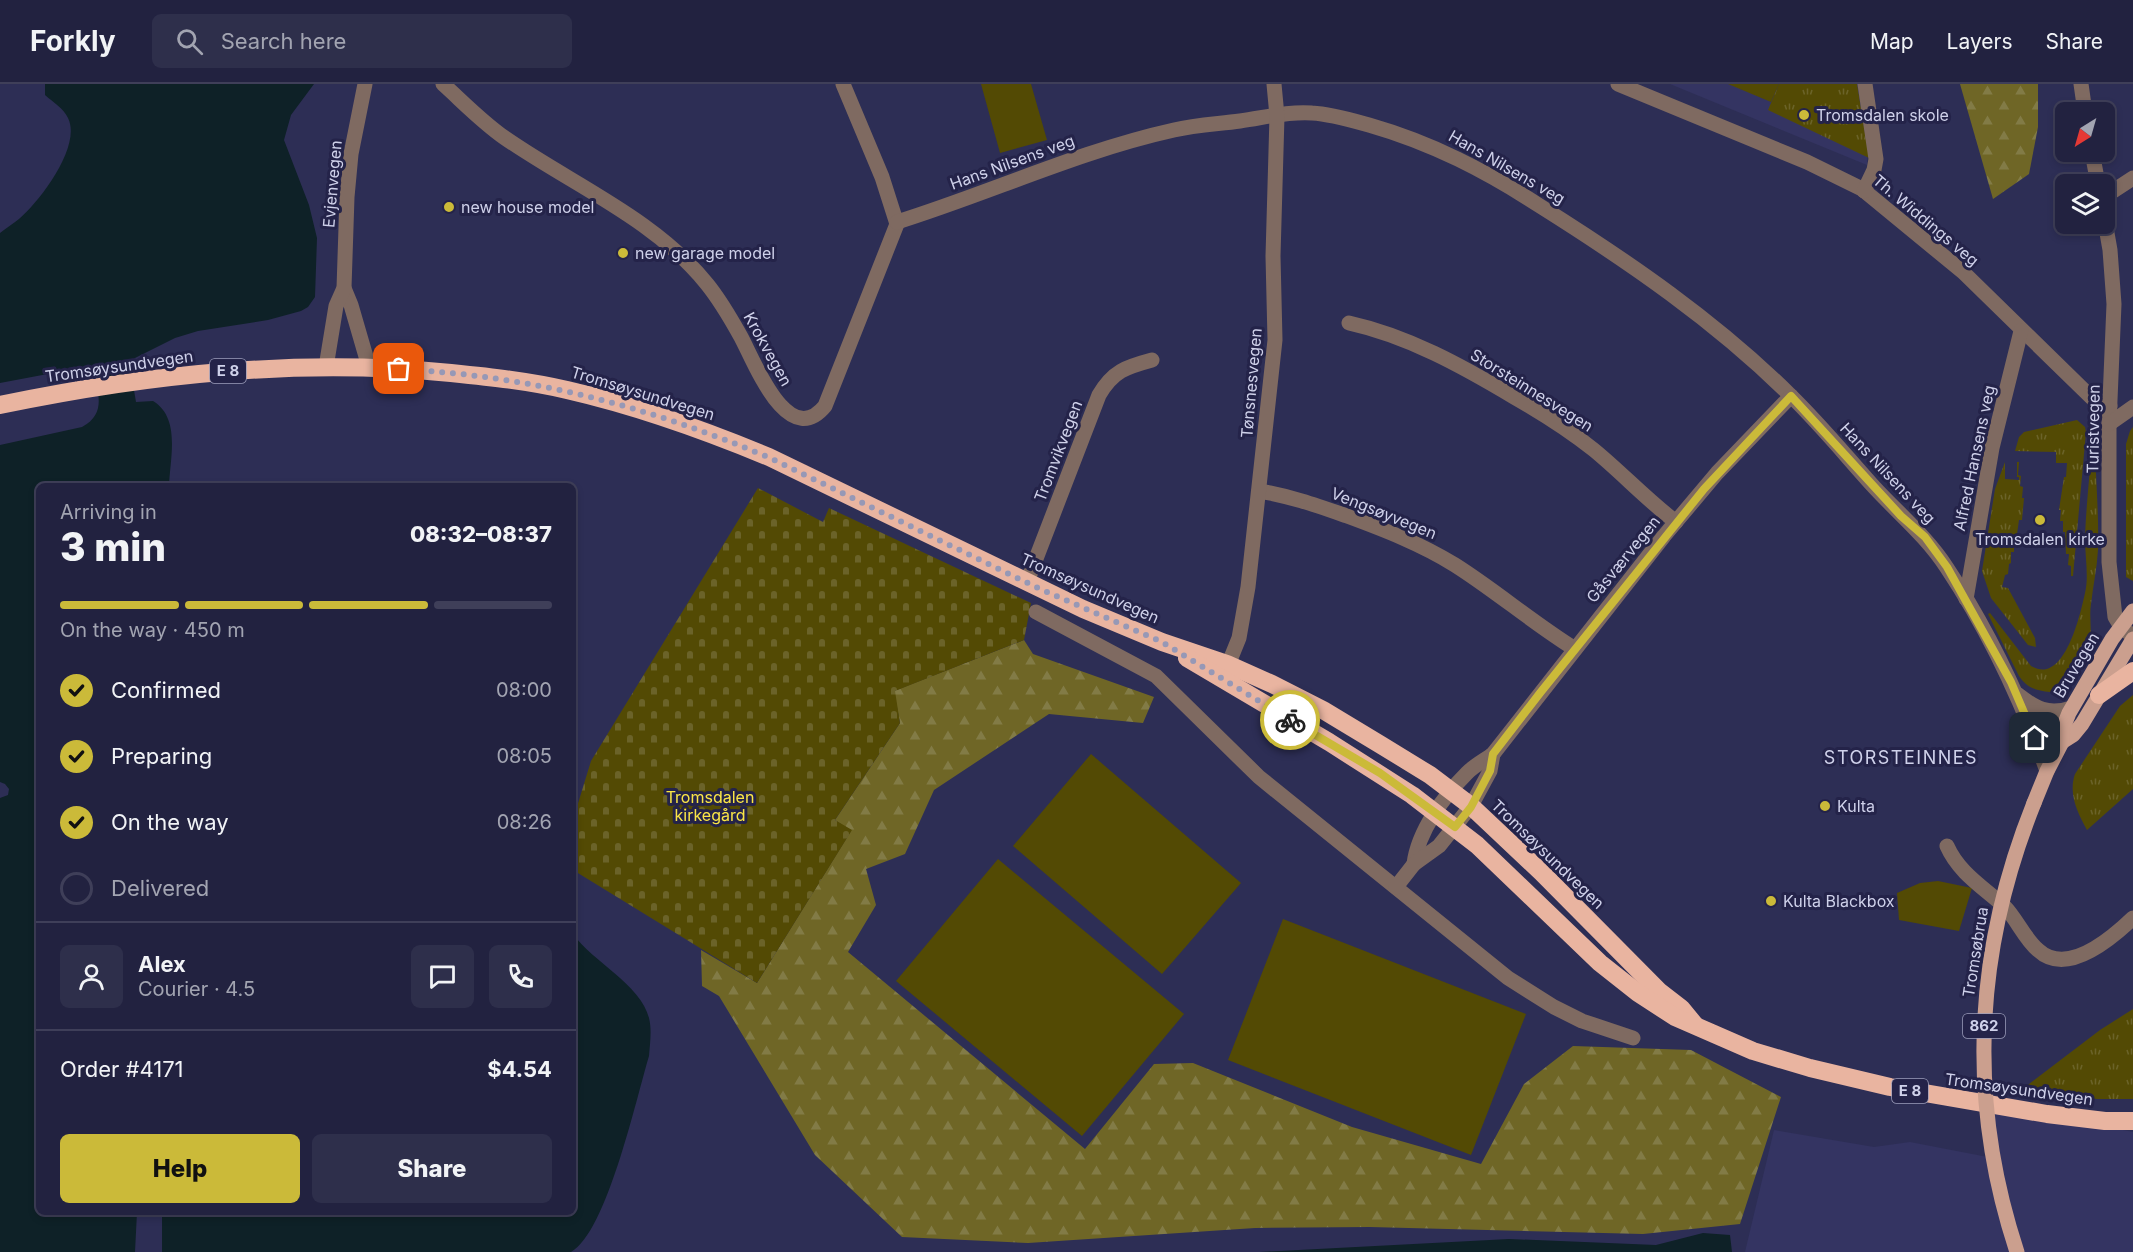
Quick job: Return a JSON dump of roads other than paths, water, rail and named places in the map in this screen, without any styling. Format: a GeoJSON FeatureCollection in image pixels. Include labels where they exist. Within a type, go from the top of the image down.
{"type":"FeatureCollection","features":[{"type":"Feature","properties":{"kind":"highway","name":"Tromsøysundvegen"},"geometry":{"type":"LineString","coordinates":[[0,405],[87,388],[237,370],[369,367],[525,382],[566,390],[658,415],[718,436],[770,458],[1083,609],[1162,642],[1225,672],[1323,710],[1382,745],[1452,791],[1471,807],[1541,872],[1652,985],[1681,1008],[1695,1025]]}},
{"type":"Feature","properties":{"kind":"highway"},"geometry":{"type":"LineString","coordinates":[[2099,695],[2133,671]]}},
{"type":"Feature","properties":{"kind":"highway","name":"Tromsøysundvegen"},"geometry":{"type":"LineString","coordinates":[[1225,672],[1436,812],[1478,845],[1600,963],[1656,1006],[1675,1017],[1753,1051],[1809,1068],[1890,1087],[2047,1114],[2105,1121],[2133,1121]]}},
{"type":"Feature","properties":{"kind":"main road","name":"Bruvegen"},"geometry":{"type":"LineString","coordinates":[[2062,742],[2078,730],[2099,695],[2129,634],[2133,611]]}},
{"type":"Feature","properties":{"kind":"main road","name":"Bruvegen"},"geometry":{"type":"LineString","coordinates":[[2034,803],[2062,742],[2063,728],[2071,708],[2129,634]]}},
{"type":"Feature","properties":{"kind":"main road","name":"Tromsøbrua"},"geometry":{"type":"LineString","coordinates":[[2017,1252],[2003,1206],[1990,1143],[1983,1074],[1983,1040],[1987,980],[1998,917],[2012,860],[2034,803]]}},
{"type":"Feature","properties":{"kind":"street","name":"Evjenvegen"},"geometry":{"type":"LineString","coordinates":[[326,367],[336,306],[344,288],[349,176],[365,84]]}},
{"type":"Feature","properties":{"kind":"street","name":"Krokvegen"},"geometry":{"type":"LineString","coordinates":[[443,84],[506,138],[640,224],[684,260],[718,298],[769,390],[779,404],[796,417],[811,416],[825,406],[893,238],[897,222]]}},
{"type":"Feature","properties":{"kind":"street"},"geometry":{"type":"LineString","coordinates":[[843,84],[882,177],[897,222]]}},
{"type":"Feature","properties":{"kind":"street","name":"Tønsnesvegen"},"geometry":{"type":"LineString","coordinates":[[1225,672],[1239,638],[1260,491],[1275,340],[1273,256],[1277,116],[1274,84]]}},
{"type":"Feature","properties":{"kind":"street","name":"Th. Widdings veg"},"geometry":{"type":"LineString","coordinates":[[1618,84],[1837,175],[1864,191],[1953,264],[2094,400],[2110,406]]}},
{"type":"Feature","properties":{"kind":"street"},"geometry":{"type":"LineString","coordinates":[[1864,191],[1874,170],[1876,159],[1865,84]]}},
{"type":"Feature","properties":{"kind":"street"},"geometry":{"type":"LineString","coordinates":[[2081,84],[2084,102]]}},
{"type":"Feature","properties":{"kind":"street","name":"Hans Nilsens veg"},"geometry":{"type":"LineString","coordinates":[[897,222],[1044,169],[1181,128],[1316,113],[1359,122],[1434,147],[1479,169],[1568,223],[1657,283],[1728,339],[1791,396],[1901,516],[1925,537],[1947,567],[1966,599]]}},
{"type":"Feature","properties":{"kind":"street"},"geometry":{"type":"LineString","coordinates":[[2115,190],[2133,178]]}},
{"type":"Feature","properties":{"kind":"street","name":"Turistvegen"},"geometry":{"type":"LineString","coordinates":[[2107,234],[2114,304],[2109,424],[2109,562],[2115,617],[2129,634]]}},
{"type":"Feature","properties":{"kind":"street","name":"Evjenvegen"},"geometry":{"type":"LineString","coordinates":[[344,288],[369,367]]}},
{"type":"Feature","properties":{"kind":"street","name":"Storsteinnesvegen"},"geometry":{"type":"LineString","coordinates":[[1349,323],[1378,330],[1435,353],[1532,408],[1594,450],[1651,503],[1676,522]]}},
{"type":"Feature","properties":{"kind":"street","name":"Alfred Hansens veg"},"geometry":{"type":"LineString","coordinates":[[1966,599],[1992,448],[2021,331]]}},
{"type":"Feature","properties":{"kind":"street","name":"Tromvikvegen"},"geometry":{"type":"LineString","coordinates":[[1027,582],[1098,395],[1107,382],[1120,370],[1152,360]]}},
{"type":"Feature","properties":{"kind":"street","name":"Gåsværvegen"},"geometry":{"type":"LineString","coordinates":[[1414,864],[1416,850],[1436,812],[1452,791],[1467,773],[1493,754],[1676,522],[1717,473],[1791,396]]}},
{"type":"Feature","properties":{"kind":"street"},"geometry":{"type":"LineString","coordinates":[[2109,424],[2133,407]]}},
{"type":"Feature","properties":{"kind":"street","name":"Vengsøyvegen"},"geometry":{"type":"LineString","coordinates":[[1260,491],[1302,500],[1416,543],[1468,573],[1543,629],[1575,649]]}},
{"type":"Feature","properties":{"kind":"street"},"geometry":{"type":"LineString","coordinates":[[1966,599],[2016,693],[2047,771]]}},
{"type":"Feature","properties":{"kind":"street"},"geometry":{"type":"LineString","coordinates":[[1036,612],[1156,676],[1260,777],[1508,978],[1582,1022],[1633,1038]]}},
{"type":"Feature","properties":{"kind":"street"},"geometry":{"type":"LineString","coordinates":[[2016,693],[2035,707],[2049,711],[2059,712],[2071,708]]}},
{"type":"Feature","properties":{"kind":"street","name":"Gåsværvegen"},"geometry":{"type":"LineString","coordinates":[[1414,864],[1435,850],[1471,807],[1490,771],[1493,754]]}},
{"type":"Feature","properties":{"kind":"street"},"geometry":{"type":"LineString","coordinates":[[1947,846],[1958,865],[2006,908],[2038,951],[2051,958],[2061,960],[2078,957],[2133,918]]}},
{"type":"Feature","properties":{"kind":"street"},"geometry":{"type":"LineString","coordinates":[[1396,887],[1414,864]]}},
{"type":"Feature","properties":{"kind":"water"},"geometry":{"type":"Polygon","coordinates":[[[45,84],[314,84],[291,115],[284,140],[309,205],[317,238],[315,297],[308,307],[301,311],[268,320],[198,331],[175,338],[129,361],[136,402],[153,401],[162,408],[171,428],[169,483],[36,483],[36,1215],[137,1215],[135,1252],[0,1252],[0,798],[8,795],[9,789],[0,782],[0,445],[82,427],[95,415],[99,401],[93,367],[90,366],[0,383],[0,233],[28,211],[47,187],[64,158],[69,143],[71,130],[68,118],[45,95],[45,84]]]}},
{"type":"Feature","properties":{"kind":"water"},"geometry":{"type":"Polygon","coordinates":[[[576,938],[626,984],[644,1006],[651,1032],[649,1056],[619,1163],[597,1219],[584,1240],[571,1252],[162,1252],[162,1215],[576,1215],[576,938]]]}},
{"type":"Feature","properties":{"kind":"water"},"geometry":{"type":"Polygon","coordinates":[[[1703,1233],[1730,1235],[1732,1252],[1259,1252],[1509,1239],[1656,1245],[1703,1233]]]}},
{"type":"Feature","properties":{"kind":"place","name":"Tromsdalen skole"},"geometry":{"type":"Point","coordinates":[1804,115]}},
{"type":"Feature","properties":{"kind":"place","name":"new house model"},"geometry":{"type":"Point","coordinates":[449,207]}},
{"type":"Feature","properties":{"kind":"place","name":"new garage model"},"geometry":{"type":"Point","coordinates":[623,253]}},
{"type":"Feature","properties":{"kind":"place","name":"Tromsdalen kirke"},"geometry":{"type":"Point","coordinates":[2040,520]}},
{"type":"Feature","properties":{"kind":"place","name":"Kulta"},"geometry":{"type":"Point","coordinates":[1825,806]}},
{"type":"Feature","properties":{"kind":"place","name":"Kulta Blackbox"},"geometry":{"type":"Point","coordinates":[1771,901]}},
{"type":"Feature","properties":{"kind":"district","name":"STORSTEINNES"},"geometry":{"type":"Point","coordinates":[1901,758]}},
{"type":"Feature","properties":{"kind":"park label","name":"Tromsdalen kirkegård"},"geometry":{"type":"Point","coordinates":[710,806]}}]}
